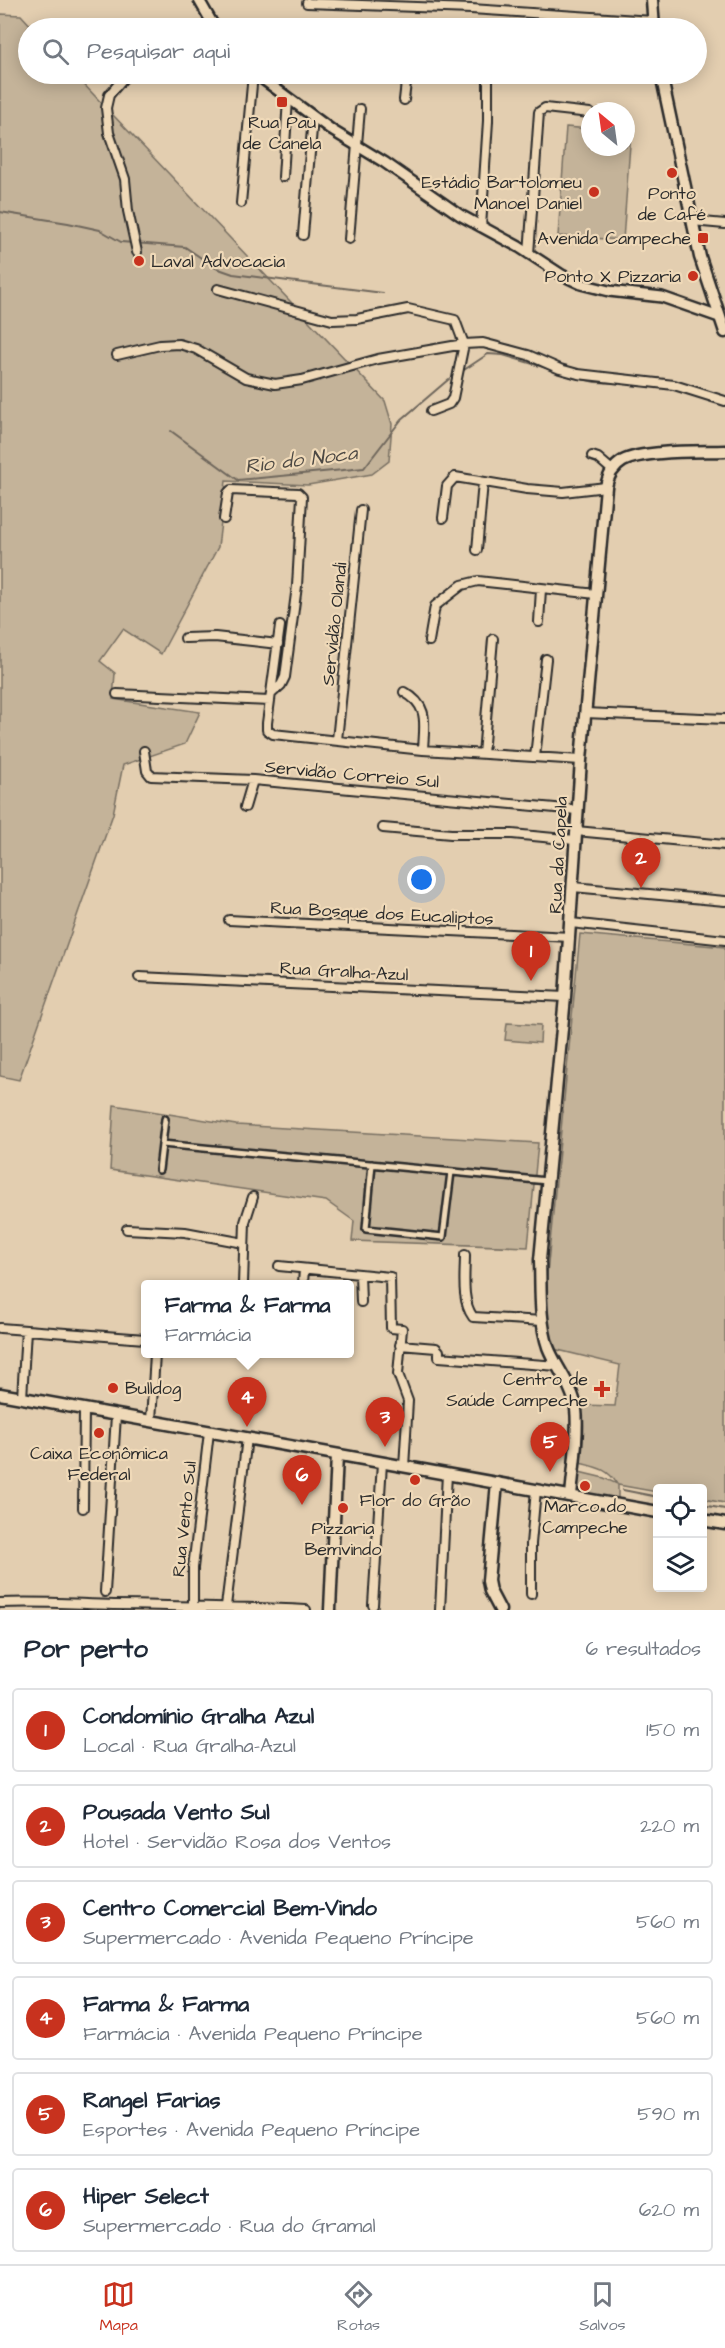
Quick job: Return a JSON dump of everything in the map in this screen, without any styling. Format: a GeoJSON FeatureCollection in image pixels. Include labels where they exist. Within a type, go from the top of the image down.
{"type":"FeatureCollection","features":[{"type":"Feature","properties":{"kind":"main road"},"geometry":{"type":"LineString","coordinates":[[652,0],[653,18]]}},
{"type":"Feature","properties":{"kind":"main road"},"geometry":{"type":"LineString","coordinates":[[663,84],[706,278],[725,332]]}},
{"type":"Feature","properties":{"kind":"main road"},"geometry":{"type":"LineString","coordinates":[[612,470],[622,462],[636,457],[725,451]]}},
{"type":"Feature","properties":{"kind":"main road","name":"Rua da Capela"},"geometry":{"type":"LineString","coordinates":[[571,1496],[576,1410],[573,1396],[548,1348],[543,1321],[540,1260],[570,937],[585,713],[606,487],[612,470]]}},
{"type":"Feature","properties":{"kind":"main road"},"geometry":{"type":"LineString","coordinates":[[0,1394],[653,1511]]}},
{"type":"Feature","properties":{"kind":"main road"},"geometry":{"type":"LineString","coordinates":[[330,1610],[337,1455]]}},
{"type":"Feature","properties":{"kind":"main road"},"geometry":{"type":"LineString","coordinates":[[497,1483],[488,1581],[490,1591],[500,1610]]}},
{"type":"Feature","properties":{"kind":"main road"},"geometry":{"type":"LineString","coordinates":[[707,1521],[725,1524]]}},
{"type":"Feature","properties":{"kind":"street"},"geometry":{"type":"LineString","coordinates":[[199,0],[209,18]]}},
{"type":"Feature","properties":{"kind":"street"},"geometry":{"type":"LineString","coordinates":[[307,3],[471,9],[574,18]]}},
{"type":"Feature","properties":{"kind":"street"},"geometry":{"type":"LineString","coordinates":[[119,84],[110,95],[106,108],[109,133],[125,179],[128,211],[136,246]]}},
{"type":"Feature","properties":{"kind":"street"},"geometry":{"type":"LineString","coordinates":[[241,203],[254,84]]}},
{"type":"Feature","properties":{"kind":"street"},"geometry":{"type":"LineString","coordinates":[[268,84],[313,117],[481,227],[562,275],[581,284],[609,291],[662,297],[720,317]]}},
{"type":"Feature","properties":{"kind":"street"},"geometry":{"type":"LineString","coordinates":[[404,100],[406,84]]}},
{"type":"Feature","properties":{"kind":"street"},"geometry":{"type":"LineString","coordinates":[[481,227],[488,121],[488,84]]}},
{"type":"Feature","properties":{"kind":"street"},"geometry":{"type":"LineString","coordinates":[[283,177],[288,99]]}},
{"type":"Feature","properties":{"kind":"street"},"geometry":{"type":"LineString","coordinates":[[529,254],[539,112],[545,108],[581,112]]}},
{"type":"Feature","properties":{"kind":"street"},"geometry":{"type":"LineString","coordinates":[[349,238],[360,109]]}},
{"type":"Feature","properties":{"kind":"street"},"geometry":{"type":"LineString","coordinates":[[303,235],[313,117]]}},
{"type":"Feature","properties":{"kind":"street"},"geometry":{"type":"LineString","coordinates":[[692,221],[725,224]]}},
{"type":"Feature","properties":{"kind":"street"},"geometry":{"type":"LineString","coordinates":[[218,289],[332,320],[357,319],[408,309],[455,320],[464,344],[453,398],[449,404],[431,411]]}},
{"type":"Feature","properties":{"kind":"street"},"geometry":{"type":"LineString","coordinates":[[117,355],[160,345],[180,344],[196,349],[246,378],[275,384],[302,380],[362,362],[464,344],[483,343],[578,374],[674,385],[725,401]]}},
{"type":"Feature","properties":{"kind":"street"},"geometry":{"type":"LineString","coordinates":[[592,456],[598,458],[612,470]]}},
{"type":"Feature","properties":{"kind":"street"},"geometry":{"type":"LineString","coordinates":[[443,518],[447,486],[455,477],[527,489],[563,492],[606,487]]}},
{"type":"Feature","properties":{"kind":"street"},"geometry":{"type":"LineString","coordinates":[[477,550],[483,482]]}},
{"type":"Feature","properties":{"kind":"street"},"geometry":{"type":"LineString","coordinates":[[224,519],[228,493],[231,490],[298,494],[302,497],[297,586],[285,677],[271,697]]}},
{"type":"Feature","properties":{"kind":"street","name":"Servidão Olandi"},"geometry":{"type":"LineString","coordinates":[[337,740],[361,510]]}},
{"type":"Feature","properties":{"kind":"street"},"geometry":{"type":"LineString","coordinates":[[429,641],[435,606],[462,585],[489,581],[596,594]]}},
{"type":"Feature","properties":{"kind":"street"},"geometry":{"type":"LineString","coordinates":[[539,622],[541,589]]}},
{"type":"Feature","properties":{"kind":"street"},"geometry":{"type":"LineString","coordinates":[[280,626],[267,727],[270,732],[423,750],[581,760]]}},
{"type":"Feature","properties":{"kind":"street"},"geometry":{"type":"LineString","coordinates":[[185,638],[215,637],[278,644]]}},
{"type":"Feature","properties":{"kind":"street"},"geometry":{"type":"LineString","coordinates":[[483,754],[493,639]]}},
{"type":"Feature","properties":{"kind":"street"},"geometry":{"type":"LineString","coordinates":[[535,757],[546,658]]}},
{"type":"Feature","properties":{"kind":"street"},"geometry":{"type":"LineString","coordinates":[[404,692],[421,705],[424,716],[423,750]]}},
{"type":"Feature","properties":{"kind":"street"},"geometry":{"type":"LineString","coordinates":[[117,694],[271,697]]}},
{"type":"Feature","properties":{"kind":"street"},"geometry":{"type":"LineString","coordinates":[[585,713],[725,719]]}},
{"type":"Feature","properties":{"kind":"street","name":"Servidão Correio Sul"},"geometry":{"type":"LineString","coordinates":[[144,751],[147,771],[151,776],[253,780],[577,810]]}},
{"type":"Feature","properties":{"kind":"street"},"geometry":{"type":"LineString","coordinates":[[245,807],[253,780]]}},
{"type":"Feature","properties":{"kind":"street"},"geometry":{"type":"LineString","coordinates":[[383,828],[450,834],[575,836],[725,845]]}},
{"type":"Feature","properties":{"kind":"street"},"geometry":{"type":"LineString","coordinates":[[573,887],[725,901]]}},
{"type":"Feature","properties":{"kind":"street","name":"Rua Bosque dos Eucaliptos"},"geometry":{"type":"LineString","coordinates":[[229,920],[570,937]]}},
{"type":"Feature","properties":{"kind":"street"},"geometry":{"type":"LineString","coordinates":[[571,923],[725,940]]}},
{"type":"Feature","properties":{"kind":"street","name":"Rua Gralha-Azul"},"geometry":{"type":"LineString","coordinates":[[139,977],[565,997]]}},
{"type":"Feature","properties":{"kind":"street"},"geometry":{"type":"LineString","coordinates":[[159,1170],[165,1119]]}},
{"type":"Feature","properties":{"kind":"street"},"geometry":{"type":"LineString","coordinates":[[162,1144],[547,1181]]}},
{"type":"Feature","properties":{"kind":"street"},"geometry":{"type":"LineString","coordinates":[[372,1164],[366,1229],[443,1237],[451,1172]]}},
{"type":"Feature","properties":{"kind":"street"},"geometry":{"type":"LineString","coordinates":[[243,1280],[245,1217],[253,1197]]}},
{"type":"Feature","properties":{"kind":"street"},"geometry":{"type":"LineString","coordinates":[[127,1229],[185,1232],[244,1243]]}},
{"type":"Feature","properties":{"kind":"street"},"geometry":{"type":"LineString","coordinates":[[465,1255],[466,1301],[473,1317],[543,1321]]}},
{"type":"Feature","properties":{"kind":"street"},"geometry":{"type":"LineString","coordinates":[[279,1266],[390,1277],[391,1328],[402,1329],[399,1379],[408,1401],[404,1467]]}},
{"type":"Feature","properties":{"kind":"street"},"geometry":{"type":"LineString","coordinates":[[303,1280],[304,1269]]}},
{"type":"Feature","properties":{"kind":"street"},"geometry":{"type":"LineString","coordinates":[[360,1274],[361,1302]]}},
{"type":"Feature","properties":{"kind":"street"},"geometry":{"type":"LineString","coordinates":[[0,1328],[141,1339]]}},
{"type":"Feature","properties":{"kind":"street"},"geometry":{"type":"LineString","coordinates":[[22,1398],[26,1330]]}},
{"type":"Feature","properties":{"kind":"street"},"geometry":{"type":"LineString","coordinates":[[400,1345],[436,1348],[439,1351],[439,1357],[558,1366]]}},
{"type":"Feature","properties":{"kind":"street"},"geometry":{"type":"LineString","coordinates":[[151,1421],[155,1358]]}},
{"type":"Feature","properties":{"kind":"street"},"geometry":{"type":"LineString","coordinates":[[83,1508],[84,1409]]}},
{"type":"Feature","properties":{"kind":"street"},"geometry":{"type":"LineString","coordinates":[[105,1592],[116,1415]]}},
{"type":"Feature","properties":{"kind":"street","name":"Rua Vento Sul"},"geometry":{"type":"LineString","coordinates":[[193,1607],[193,1568],[209,1431]]}},
{"type":"Feature","properties":{"kind":"street"},"geometry":{"type":"LineString","coordinates":[[226,1606],[247,1438]]}},
{"type":"Feature","properties":{"kind":"street"},"geometry":{"type":"LineString","coordinates":[[373,1605],[382,1463]]}},
{"type":"Feature","properties":{"kind":"street"},"geometry":{"type":"LineString","coordinates":[[440,1610],[447,1474]]}},
{"type":"Feature","properties":{"kind":"street"},"geometry":{"type":"LineString","coordinates":[[531,1594],[531,1544],[536,1490]]}},
{"type":"Feature","properties":{"kind":"street"},"geometry":{"type":"LineString","coordinates":[[0,1603],[49,1601],[115,1607],[226,1606],[306,1610]]}},
{"type":"Feature","properties":{"kind":"shaded area"},"geometry":{"type":"Polygon","coordinates":[[[0,14],[21,15],[24,18],[18,18],[18,84],[84,84],[385,401],[392,424],[389,461],[372,474],[308,485],[226,481],[218,547],[161,654],[123,629],[100,661],[115,673],[113,699],[200,712],[185,744],[123,765],[113,814],[19,1080],[0,1076],[0,14]]]}},
{"type":"Feature","properties":{"kind":"shaded area","name":"Estádio Bartolomeu Manoel Daniel"},"geometry":{"type":"Polygon","coordinates":[[[566,127],[581,128],[581,156],[629,156],[623,240],[558,236],[566,127]]]}},
{"type":"Feature","properties":{"kind":"shaded area"},"geometry":{"type":"Polygon","coordinates":[[[580,934],[725,947],[725,1503],[707,1500],[707,1484],[653,1484],[653,1491],[618,1485],[618,1499],[577,1492],[579,1472],[604,1478],[617,1484],[606,1472],[580,1463],[581,1405],[615,1406],[620,1365],[554,1349],[547,1325],[545,1295],[580,934]]]}},
{"type":"Feature","properties":{"kind":"shaded area"},"geometry":{"type":"Polygon","coordinates":[[[507,1023],[541,1025],[540,1043],[505,1040],[507,1023]]]}},
{"type":"Feature","properties":{"kind":"shaded area"},"geometry":{"type":"Polygon","coordinates":[[[114,1105],[236,1125],[538,1143],[528,1247],[352,1241],[354,1221],[326,1201],[110,1170],[114,1105]]]}},
{"type":"Feature","properties":{"kind":"waterway"},"geometry":{"type":"LineString","coordinates":[[0,212],[100,230],[121,242],[185,247],[216,268],[233,274],[383,293]]}},
{"type":"Feature","properties":{"kind":"waterway","name":"Rio do Noca"},"geometry":{"type":"LineString","coordinates":[[461,372],[488,354],[503,355],[570,375]]}},
{"type":"Feature","properties":{"kind":"waterway","name":"Rio do Noca"},"geometry":{"type":"LineString","coordinates":[[578,378],[595,382],[620,383]]}},
{"type":"Feature","properties":{"kind":"waterway","name":"Rio do Noca"},"geometry":{"type":"LineString","coordinates":[[171,431],[238,480],[364,468],[401,420],[449,379]]}},
{"type":"Feature","properties":{"kind":"waterway"},"geometry":{"type":"LineString","coordinates":[[623,1490],[653,1496]]}},
{"type":"Feature","properties":{"kind":"waterway"},"geometry":{"type":"LineString","coordinates":[[707,1506],[725,1509]]}},
{"type":"Feature","properties":{"kind":"place","name":"Rua Pau de Canela"},"geometry":{"type":"Point","coordinates":[282,102]}},
{"type":"Feature","properties":{"kind":"place","name":"Ponto de Café"},"geometry":{"type":"Point","coordinates":[672,173]}},
{"type":"Feature","properties":{"kind":"place","name":"Estádio Bartolomeu Manoel Daniel"},"geometry":{"type":"Point","coordinates":[594,192]}},
{"type":"Feature","properties":{"kind":"place","name":"Avenida Campeche"},"geometry":{"type":"Point","coordinates":[703,238]}},
{"type":"Feature","properties":{"kind":"place","name":"Laval Advocacia"},"geometry":{"type":"Point","coordinates":[139,261]}},
{"type":"Feature","properties":{"kind":"place","name":"Ponto X Pizzaria"},"geometry":{"type":"Point","coordinates":[693,276]}},
{"type":"Feature","properties":{"kind":"place","name":"Pousada Vento Sul"},"geometry":{"type":"Point","coordinates":[641,888]}},
{"type":"Feature","properties":{"kind":"place","name":"Condomínio Gralha Azul"},"geometry":{"type":"Point","coordinates":[531,981]}},
{"type":"Feature","properties":{"kind":"place","name":"Bulldog"},"geometry":{"type":"Point","coordinates":[113,1388]}},
{"type":"Feature","properties":{"kind":"place","name":"Centro de Saúde Campeche"},"geometry":{"type":"Point","coordinates":[602,1389]}},
{"type":"Feature","properties":{"kind":"place","name":"Farma & Farma"},"geometry":{"type":"Point","coordinates":[247,1427]}},
{"type":"Feature","properties":{"kind":"place","name":"Caixa Econômica Federal"},"geometry":{"type":"Point","coordinates":[99,1433]}},
{"type":"Feature","properties":{"kind":"place","name":"Centro Comercial Bem-Vindo"},"geometry":{"type":"Point","coordinates":[385,1447]}},
{"type":"Feature","properties":{"kind":"place","name":"Rangel Farias"},"geometry":{"type":"Point","coordinates":[550,1472]}},
{"type":"Feature","properties":{"kind":"place","name":"Flor do Grão"},"geometry":{"type":"Point","coordinates":[415,1480]}},
{"type":"Feature","properties":{"kind":"place","name":"Marco do Campeche"},"geometry":{"type":"Point","coordinates":[585,1486]}},
{"type":"Feature","properties":{"kind":"place","name":"Hiper Select"},"geometry":{"type":"Point","coordinates":[302,1505]}},
{"type":"Feature","properties":{"kind":"place","name":"Pizzaria Bemvindo"},"geometry":{"type":"Point","coordinates":[343,1508]}}]}
